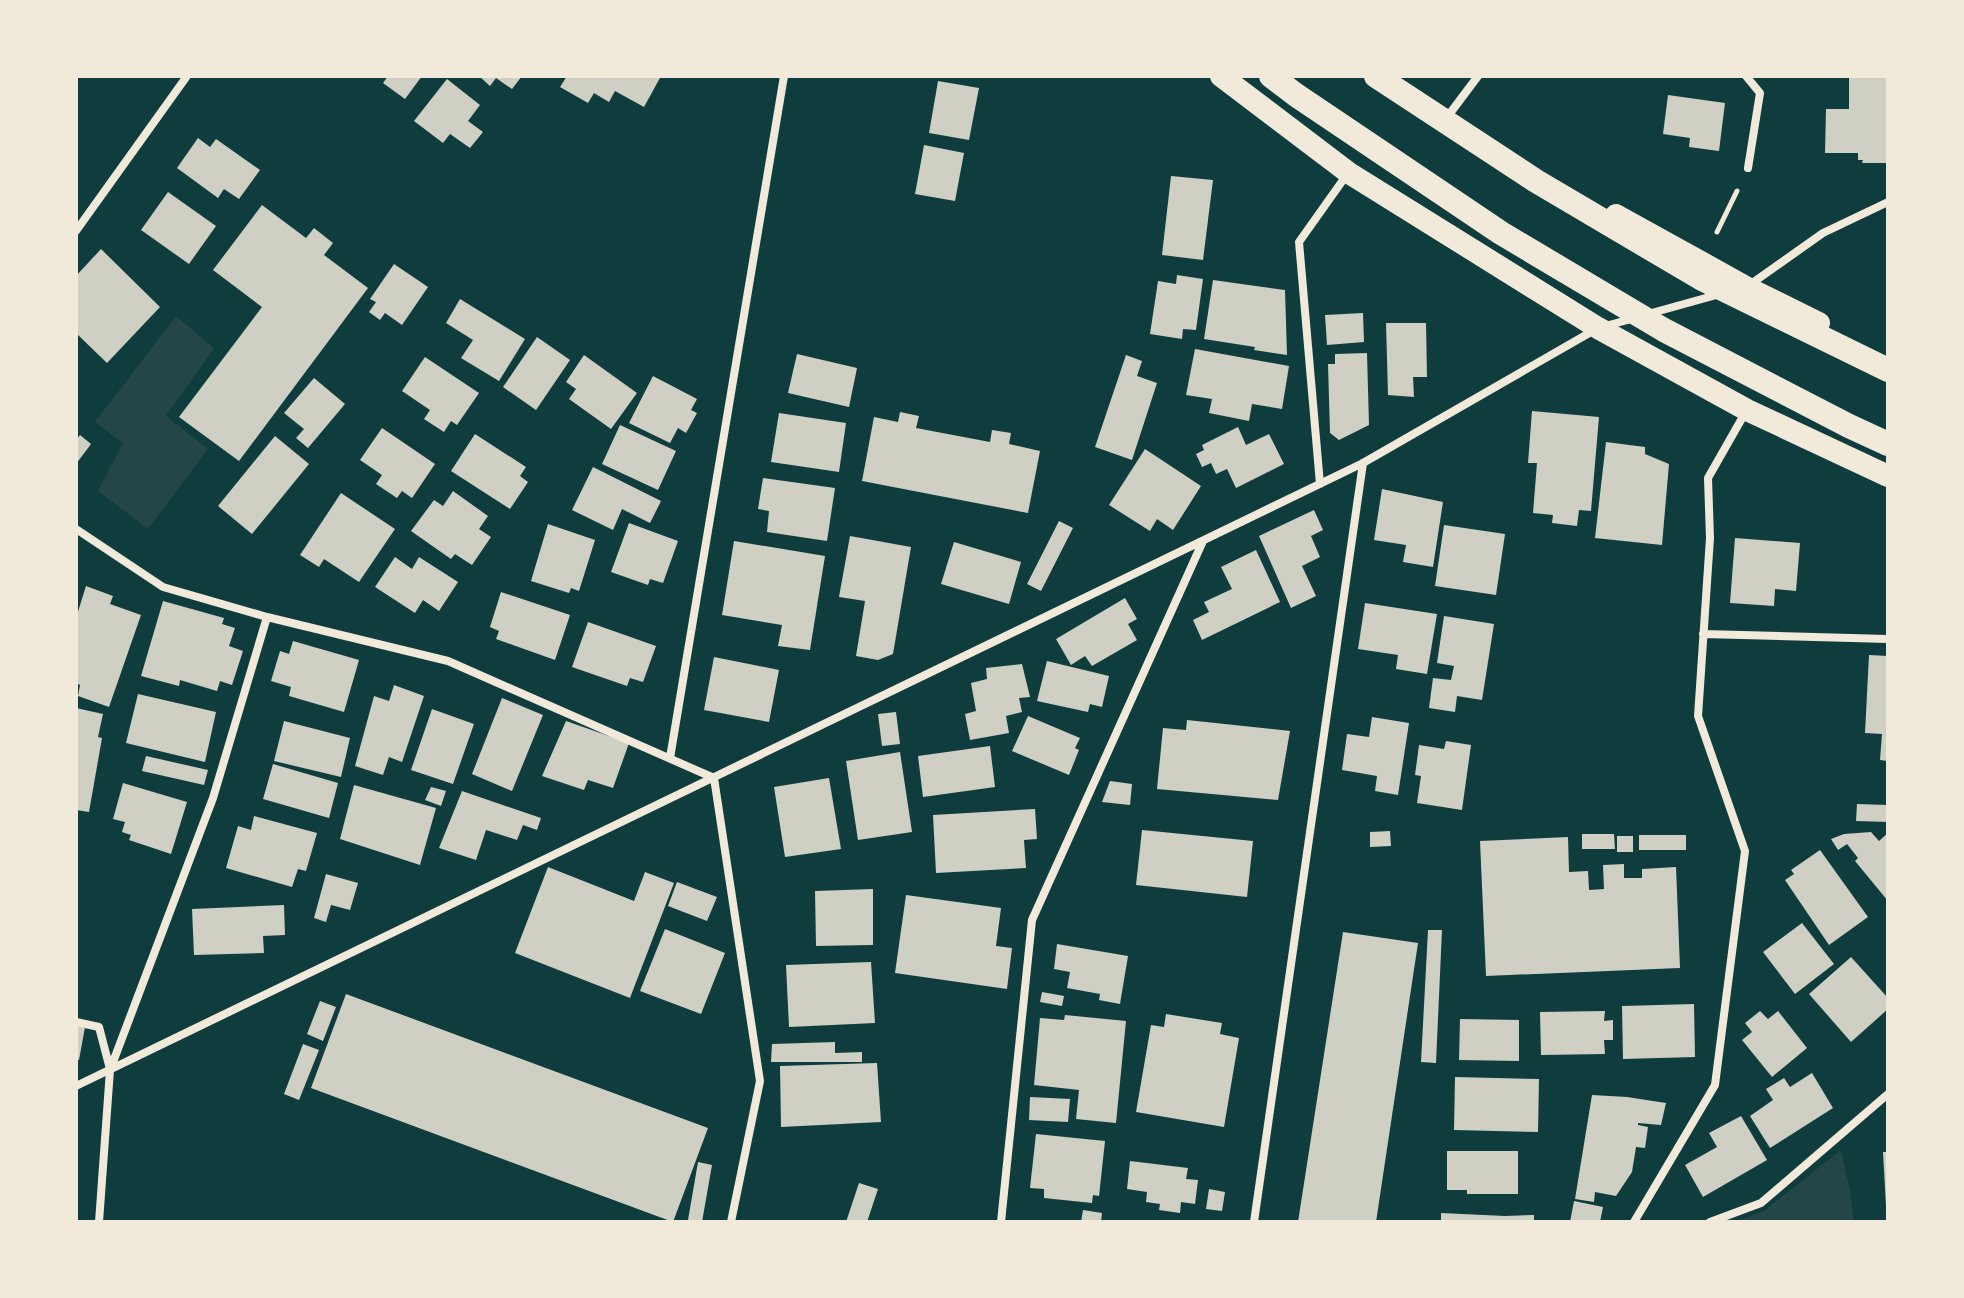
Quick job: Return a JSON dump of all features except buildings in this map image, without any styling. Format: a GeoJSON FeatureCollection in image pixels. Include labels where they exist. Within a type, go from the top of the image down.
{"type":"FeatureCollection","features":[{"type":"Feature","properties":{"kind":"highway"},"geometry":{"type":"LineString","coordinates":[[1221,76],[1349,173],[1598,328],[1747,410],[1888,476]]}},
{"type":"Feature","properties":{"kind":"highway"},"geometry":{"type":"LineString","coordinates":[[1271,76],[1514,241],[1664,330],[1888,444]]}},
{"type":"Feature","properties":{"kind":"highway"},"geometry":{"type":"LineString","coordinates":[[1376,76],[1536,181],[1702,279],[1888,370]]}},
{"type":"Feature","properties":{"kind":"highway"},"geometry":{"type":"LineString","coordinates":[[1386,76],[1445,120],[1746,287],[1888,358]]}},
{"type":"Feature","properties":{"kind":"street"},"geometry":{"type":"LineString","coordinates":[[76,231],[187,76]]}},
{"type":"Feature","properties":{"kind":"street"},"geometry":{"type":"LineString","coordinates":[[670,758],[784,76]]}},
{"type":"Feature","properties":{"kind":"street"},"geometry":{"type":"LineString","coordinates":[[1445,120],[1478,76]]}},
{"type":"Feature","properties":{"kind":"street"},"geometry":{"type":"LineString","coordinates":[[1746,76],[1760,93],[1748,168]]}},
{"type":"Feature","properties":{"kind":"street"},"geometry":{"type":"LineString","coordinates":[[1320,484],[1299,242],[1349,173]]}},
{"type":"Feature","properties":{"kind":"street"},"geometry":{"type":"LineString","coordinates":[[76,1086],[1363,463],[1598,328],[1746,287],[1823,233],[1888,202]]}},
{"type":"Feature","properties":{"kind":"street"},"geometry":{"type":"LineString","coordinates":[[1634,1222],[1715,1085],[1745,851],[1698,716],[1710,538],[1708,478],[1747,410]]}},
{"type":"Feature","properties":{"kind":"street"},"geometry":{"type":"LineString","coordinates":[[1254,1222],[1363,463]]}},
{"type":"Feature","properties":{"kind":"street"},"geometry":{"type":"LineString","coordinates":[[76,529],[163,587],[267,617],[448,661],[714,778]]}},
{"type":"Feature","properties":{"kind":"street"},"geometry":{"type":"LineString","coordinates":[[1001,1222],[1032,920],[1203,541]]}},
{"type":"Feature","properties":{"kind":"street"},"geometry":{"type":"LineString","coordinates":[[99,1222],[110,1070],[213,798],[267,617]]}},
{"type":"Feature","properties":{"kind":"street"},"geometry":{"type":"LineString","coordinates":[[1703,634],[1888,639]]}},
{"type":"Feature","properties":{"kind":"street"},"geometry":{"type":"LineString","coordinates":[[714,778],[760,1081],[731,1222]]}},
{"type":"Feature","properties":{"kind":"street"},"geometry":{"type":"LineString","coordinates":[[76,1022],[99,1027],[110,1070]]}},
{"type":"Feature","properties":{"kind":"street"},"geometry":{"type":"LineString","coordinates":[[1710,1222],[1761,1203],[1888,1094]]}},
{"type":"Feature","properties":{"kind":"path"},"geometry":{"type":"LineString","coordinates":[[1702,263],[1748,168]]}},
{"type":"Feature","properties":{"kind":"shaded area"},"geometry":{"type":"Polygon","coordinates":[[[176,316],[214,348],[166,416],[208,449],[148,529],[98,491],[123,443],[95,422],[176,316]]]}},
{"type":"Feature","properties":{"kind":"shaded area"},"geometry":{"type":"Polygon","coordinates":[[[1841,1150],[1854,1222],[1734,1222],[1764,1211],[1841,1150]]]}}]}
